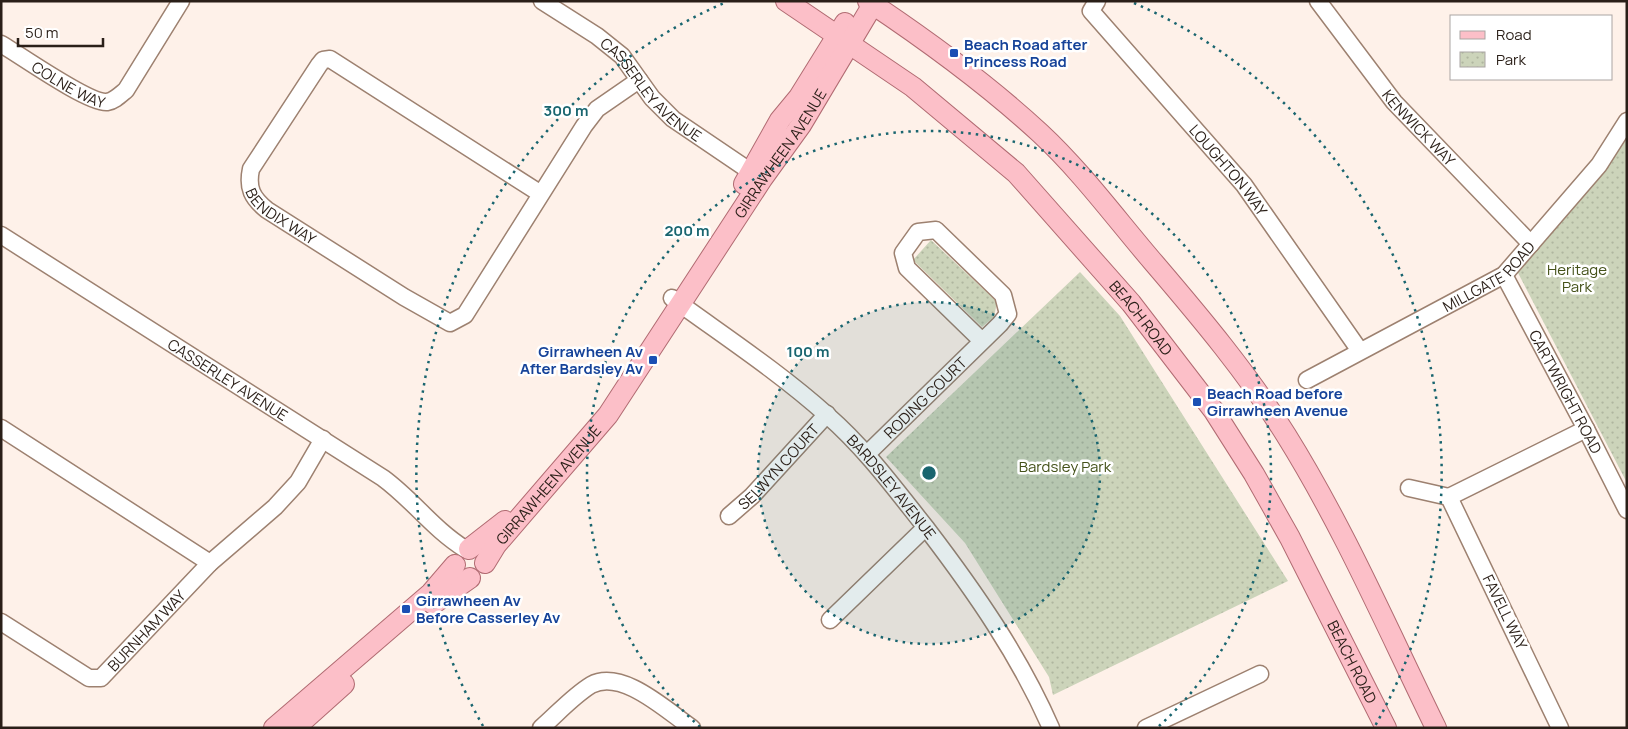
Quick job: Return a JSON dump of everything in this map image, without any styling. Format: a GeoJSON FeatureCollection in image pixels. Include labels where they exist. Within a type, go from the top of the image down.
{"type":"FeatureCollection","features":[{"type":"Feature","properties":{"kind":"main road","name":"BEACH ROAD"},"geometry":{"type":"LineString","coordinates":[[786,1],[913,87],[1016,173],[1131,303],[1214,411],[1254,474],[1290,538],[1386,728]]}},
{"type":"Feature","properties":{"kind":"main road","name":"GIRRAWHEEN AVENUE"},"geometry":{"type":"LineString","coordinates":[[295,728],[431,605],[463,560],[479,551],[485,563],[496,546],[608,415],[756,175],[800,125],[844,39],[869,2]]}},
{"type":"Feature","properties":{"kind":"main road"},"geometry":{"type":"LineString","coordinates":[[869,2],[933,45],[1040,133],[1075,170],[1247,378],[1286,435],[1350,552],[1436,728]]}},
{"type":"Feature","properties":{"kind":"main road","name":"GIRRAWHEEN AVENUE"},"geometry":{"type":"LineString","coordinates":[[274,728],[424,598],[502,524],[593,416],[677,301]]}},
{"type":"Feature","properties":{"kind":"street","name":"COLNE WAY"},"geometry":{"type":"LineString","coordinates":[[1,44],[86,96],[107,102],[116,99],[126,90],[181,1]]}},
{"type":"Feature","properties":{"kind":"street","name":"CASSERLEY AVENUE"},"geometry":{"type":"LineString","coordinates":[[542,1],[611,46],[622,56],[639,80],[673,119],[756,175]]}},
{"type":"Feature","properties":{"kind":"street","name":"LOUGHTON WAY"},"geometry":{"type":"LineString","coordinates":[[1097,1],[1091,11],[1244,185],[1360,351]]}},
{"type":"Feature","properties":{"kind":"street","name":"KENWICK WAY"},"geometry":{"type":"LineString","coordinates":[[1318,1],[1394,102],[1531,244]]}},
{"type":"Feature","properties":{"kind":"street","name":"BENDIX WAY"},"geometry":{"type":"LineString","coordinates":[[541,194],[330,59],[323,60],[251,169],[249,178],[250,190],[255,201],[267,210],[404,297],[450,323],[465,315],[597,109],[639,80]]}},
{"type":"Feature","properties":{"kind":"street","name":"MILLGATE ROAD"},"geometry":{"type":"LineString","coordinates":[[1307,380],[1504,276],[1599,165],[1627,121]]}},
{"type":"Feature","properties":{"kind":"street","name":"RODING COURT"},"geometry":{"type":"LineString","coordinates":[[868,454],[982,341],[1008,314],[1004,295],[936,230],[918,232],[903,253],[907,268],[982,341]]}},
{"type":"Feature","properties":{"kind":"street","name":"CASSERLEY AVENUE"},"geometry":{"type":"LineString","coordinates":[[1,234],[400,490],[444,535],[463,560]]}},
{"type":"Feature","properties":{"kind":"street","name":"CARTWRIGHT ROAD"},"geometry":{"type":"LineString","coordinates":[[1504,276],[1627,510]]}},
{"type":"Feature","properties":{"kind":"street","name":"BARDSLEY AVENUE"},"geometry":{"type":"LineString","coordinates":[[677,301],[827,414],[868,454],[925,528],[954,562],[1008,643],[1035,689],[1051,728]]}},
{"type":"Feature","properties":{"kind":"street","name":"SELWYN COURT"},"geometry":{"type":"LineString","coordinates":[[729,516],[752,496],[827,414]]}},
{"type":"Feature","properties":{"kind":"street"},"geometry":{"type":"LineString","coordinates":[[1,428],[210,564]]}},
{"type":"Feature","properties":{"kind":"street"},"geometry":{"type":"LineString","coordinates":[[1409,488],[1449,497],[1586,429]]}},
{"type":"Feature","properties":{"kind":"street","name":"BURNHAM WAY"},"geometry":{"type":"LineString","coordinates":[[1,622],[89,678],[101,678],[210,564],[298,482],[322,439]]}},
{"type":"Feature","properties":{"kind":"street","name":"FAVELL WAY"},"geometry":{"type":"LineString","coordinates":[[1449,497],[1560,728]]}},
{"type":"Feature","properties":{"kind":"street"},"geometry":{"type":"LineString","coordinates":[[830,620],[925,528]]}},
{"type":"Feature","properties":{"kind":"street"},"geometry":{"type":"LineString","coordinates":[[1146,728],[1260,674]]}},
{"type":"Feature","properties":{"kind":"street"},"geometry":{"type":"LineString","coordinates":[[541,728],[591,685],[606,680],[621,682],[636,689],[692,728]]}},
{"type":"Feature","properties":{"kind":"green space","name":"Heritage Park"},"geometry":{"type":"Polygon","coordinates":[[[1627,136],[1627,480],[1626,481],[1517,271],[1627,136]]]}},
{"type":"Feature","properties":{"kind":"green space"},"geometry":{"type":"Polygon","coordinates":[[[931,240],[997,302],[994,317],[982,327],[913,260],[931,240]]]}},
{"type":"Feature","properties":{"kind":"green space","name":"Bardsley Park"},"geometry":{"type":"Polygon","coordinates":[[[1080,272],[1120,316],[1288,581],[1053,695],[1049,677],[965,543],[886,457],[1080,272]]]}},
{"type":"Feature","properties":{"kind":"place","name":"Beach Road after Princess Road"},"geometry":{"type":"Point","coordinates":[954,53]}},
{"type":"Feature","properties":{"kind":"place","name":"Girrawheen Av After Bardsley Av"},"geometry":{"type":"Point","coordinates":[653,360]}},
{"type":"Feature","properties":{"kind":"place","name":"Beach Road before Girrawheen Avenue"},"geometry":{"type":"Point","coordinates":[1197,402]}},
{"type":"Feature","properties":{"kind":"place","name":"Girrawheen Av Before Casserley Av"},"geometry":{"type":"Point","coordinates":[406,609]}}]}
